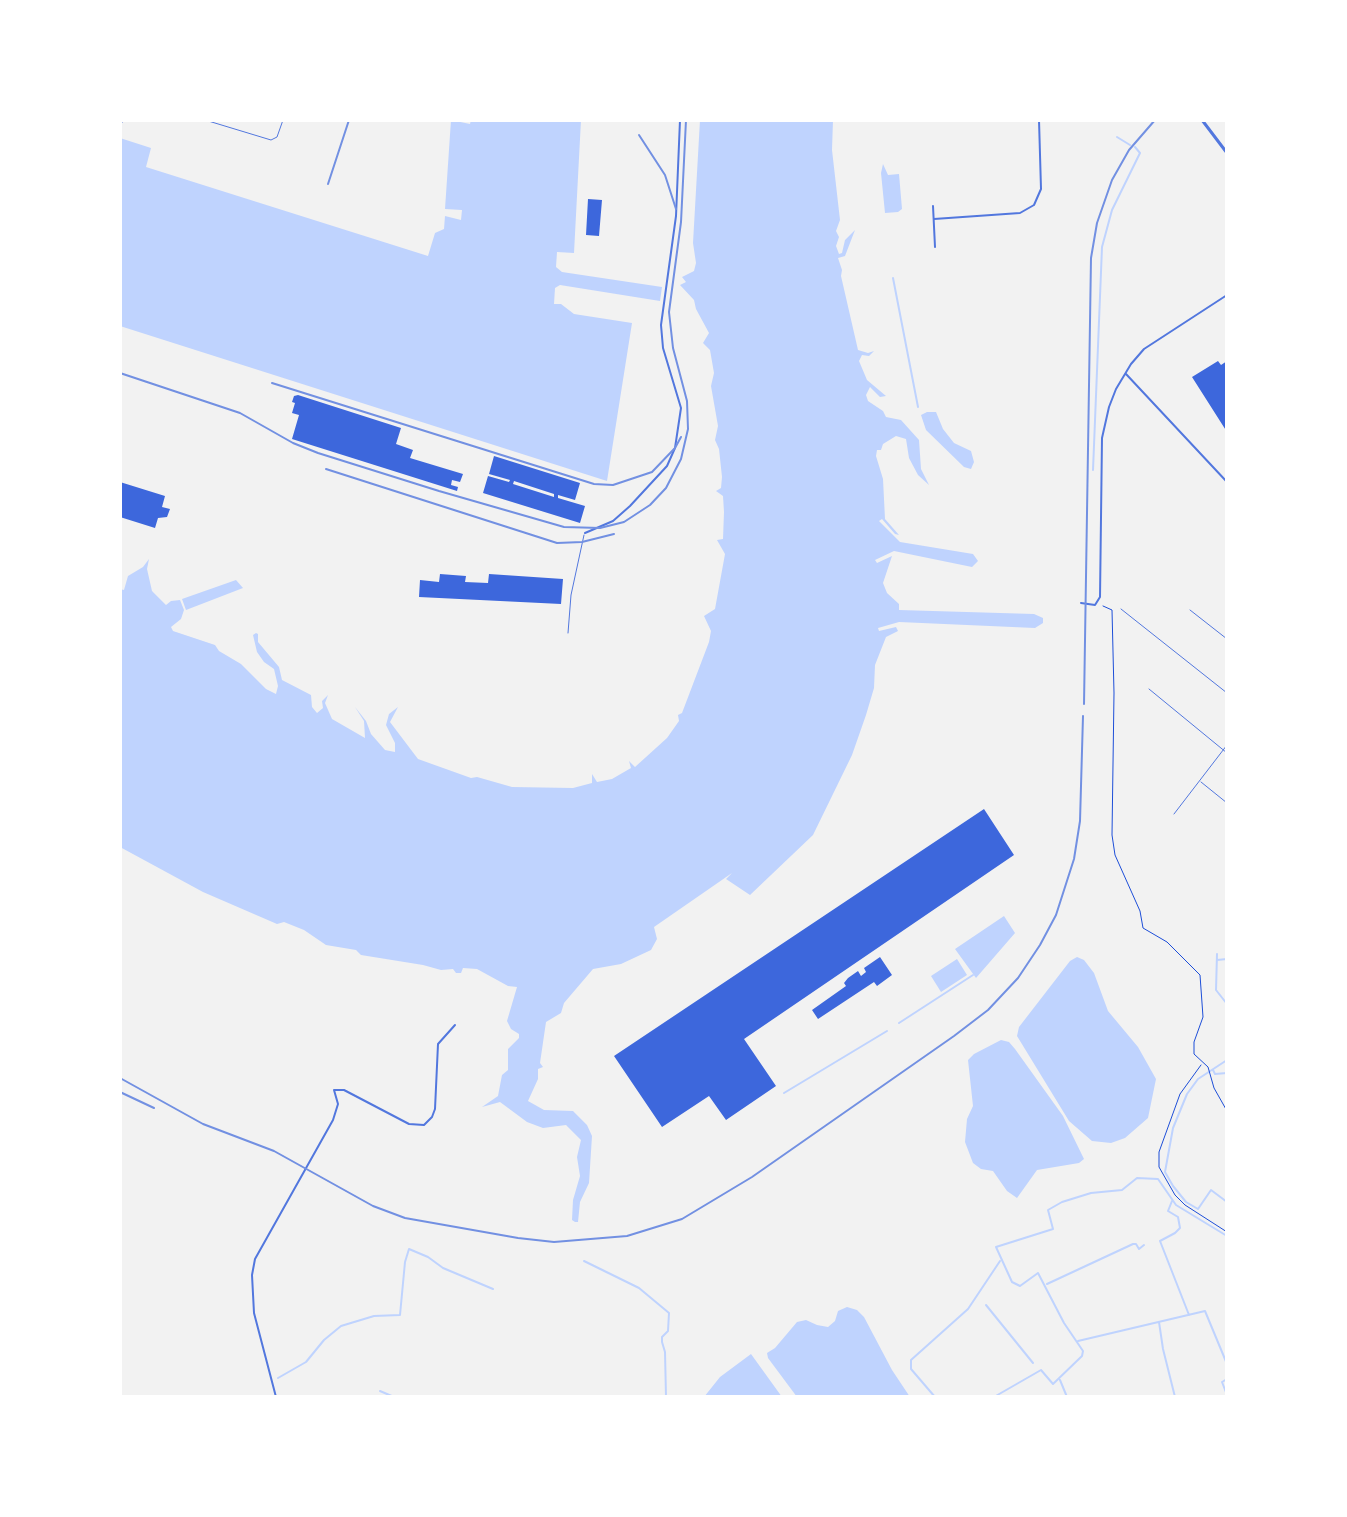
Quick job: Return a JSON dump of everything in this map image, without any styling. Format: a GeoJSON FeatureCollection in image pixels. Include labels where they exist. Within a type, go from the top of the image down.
{"type":"FeatureCollection","features":[{"type":"Feature","properties":{"kind":"street"},"geometry":{"type":"LineString","coordinates":[[585,533],[613,521],[630,506],[663,471],[675,448],[681,408],[663,348],[661,325],[676,216],[680,120]]}},
{"type":"Feature","properties":{"kind":"street"},"geometry":{"type":"LineString","coordinates":[[934,219],[1016,214],[1034,205],[1041,189],[1039,120]]}},
{"type":"Feature","properties":{"kind":"street"},"geometry":{"type":"LineString","coordinates":[[1202,120],[1227,153]]}},
{"type":"Feature","properties":{"kind":"street"},"geometry":{"type":"LineString","coordinates":[[933,206],[935,247]]}},
{"type":"Feature","properties":{"kind":"street"},"geometry":{"type":"LineString","coordinates":[[1081,603],[1092,605],[1100,597],[1102,438],[1109,407],[1125,373],[1144,349],[1227,295]]}},
{"type":"Feature","properties":{"kind":"street"},"geometry":{"type":"LineString","coordinates":[[1125,373],[1227,482]]}},
{"type":"Feature","properties":{"kind":"street"},"geometry":{"type":"LineString","coordinates":[[276,1397],[257,1329],[252,1275],[255,1259],[333,1120],[338,1104],[334,1090],[409,1124],[418,1126],[427,1123],[435,1109],[438,1044],[455,1025]]}},
{"type":"Feature","properties":{"kind":"lane"},"geometry":{"type":"LineString","coordinates":[[120,123],[127,120]]}},
{"type":"Feature","properties":{"kind":"lane"},"geometry":{"type":"LineString","coordinates":[[205,120],[271,140],[277,137],[283,120]]}},
{"type":"Feature","properties":{"kind":"lane"},"geometry":{"type":"LineString","coordinates":[[568,633],[571,595],[585,533]]}},
{"type":"Feature","properties":{"kind":"lane"},"geometry":{"type":"LineString","coordinates":[[1121,609],[1227,693]]}},
{"type":"Feature","properties":{"kind":"lane"},"geometry":{"type":"LineString","coordinates":[[1190,610],[1227,639]]}},
{"type":"Feature","properties":{"kind":"lane"},"geometry":{"type":"LineString","coordinates":[[1149,689],[1227,753]]}},
{"type":"Feature","properties":{"kind":"lane"},"geometry":{"type":"LineString","coordinates":[[1174,814],[1227,745]]}},
{"type":"Feature","properties":{"kind":"lane"},"geometry":{"type":"LineString","coordinates":[[1199,781],[1227,803]]}},
{"type":"Feature","properties":{"kind":"path"},"geometry":{"type":"LineString","coordinates":[[1097,603],[1112,610],[1112,835],[1115,855],[1140,911],[1143,928],[1167,942],[1200,975],[1203,1017],[1194,1042],[1194,1054],[1208,1067],[1214,1088],[1227,1111]]}},
{"type":"Feature","properties":{"kind":"path"},"geometry":{"type":"LineString","coordinates":[[1203,1063],[1180,1094],[1159,1152],[1159,1167],[1175,1195],[1185,1205],[1227,1232]]}},
{"type":"Feature","properties":{"kind":"water"},"geometry":{"type":"Polygon","coordinates":[[[451,120],[470,124],[471,120],[581,120],[574,253],[557,252],[556,267],[562,272],[662,287],[660,301],[560,285],[555,288],[554,304],[561,304],[574,314],[632,323],[607,481],[120,326],[120,138],[151,148],[146,167],[428,256],[435,233],[444,229],[445,216],[461,220],[462,210],[445,209],[451,120]]]}},
{"type":"Feature","properties":{"kind":"water"},"geometry":{"type":"Polygon","coordinates":[[[700,120],[833,120],[832,150],[840,220],[836,246],[839,254],[845,240],[855,230],[845,256],[838,258],[841,276],[858,350],[874,351],[869,356],[862,355],[859,361],[867,380],[886,396],[880,397],[870,387],[866,395],[868,401],[883,411],[886,417],[901,420],[919,440],[921,469],[929,485],[918,475],[909,458],[906,439],[896,436],[883,444],[876,456],[883,479],[885,519],[899,535],[882,519],[879,521],[900,542],[973,554],[978,561],[972,567],[894,551],[875,560],[877,563],[892,556],[883,583],[887,593],[899,604],[899,610],[1034,614],[1043,618],[1043,623],[1035,628],[899,622],[878,628],[879,631],[896,627],[898,631],[886,637],[875,665],[874,688],[852,755],[813,835],[750,895],[726,879],[732,873],[654,927],[657,939],[651,950],[621,964],[593,969],[564,1003],[561,1013],[546,1022],[540,1063],[543,1067],[538,1069],[538,1079],[528,1101],[544,1110],[573,1111],[587,1125],[592,1136],[589,1183],[580,1202],[578,1222],[575,1222],[572,1220],[573,1200],[580,1176],[577,1157],[581,1140],[566,1125],[543,1128],[527,1122],[500,1102],[482,1107],[498,1096],[502,1075],[508,1070],[508,1049],[519,1038],[507,1021],[517,987],[508,986],[477,969],[463,968],[461,973],[456,973],[453,969],[441,970],[361,955],[356,950],[326,945],[304,930],[284,922],[277,924],[203,892],[120,847],[120,589],[124,590],[128,576],[143,567],[149,559],[147,569],[152,591],[166,605],[180,600],[184,610],[181,619],[171,627],[173,631],[215,645],[276,694],[278,686],[274,669],[257,652],[253,635],[258,634],[258,642],[279,667],[282,680],[311,695],[312,707],[317,713],[323,708],[322,701],[328,695],[325,703],[332,719],[365,738],[364,721],[355,707],[385,750],[395,752],[395,743],[386,725],[389,714],[398,707],[390,722],[418,759],[471,778],[512,787],[573,788],[592,783],[592,774],[597,782],[612,779],[631,768],[629,761],[635,767],[667,738],[679,721],[678,715],[682,713],[709,642],[711,631],[704,616],[715,609],[725,554],[717,540],[723,539],[724,512],[723,496],[716,491],[721,488],[722,477],[715,440],[718,426],[711,386],[714,373],[710,350],[703,343],[709,333],[694,300],[680,285],[686,282],[682,277],[694,271],[696,263],[693,243],[700,120]]]}},
{"type":"Feature","properties":{"kind":"water"},"geometry":{"type":"Polygon","coordinates":[[[883,164],[888,175],[899,174],[902,209],[898,212],[885,213],[883,164]]]}},
{"type":"Feature","properties":{"kind":"water"},"geometry":{"type":"Polygon","coordinates":[[[936,412],[943,429],[954,443],[971,451],[974,462],[971,469],[964,467],[926,430],[921,415],[936,412]]]}},
{"type":"Feature","properties":{"kind":"water"},"geometry":{"type":"Polygon","coordinates":[[[236,580],[243,588],[186,610],[182,599],[236,580]]]}},
{"type":"Feature","properties":{"kind":"water"},"geometry":{"type":"Polygon","coordinates":[[[1004,916],[1015,933],[976,978],[955,949],[1004,916]]]}},
{"type":"Feature","properties":{"kind":"water"},"geometry":{"type":"Polygon","coordinates":[[[1077,957],[1084,960],[1094,973],[1108,1011],[1138,1047],[1156,1079],[1148,1118],[1125,1138],[1111,1143],[1092,1141],[1069,1121],[1017,1036],[1019,1027],[1070,961],[1077,957]]]}},
{"type":"Feature","properties":{"kind":"water"},"geometry":{"type":"Polygon","coordinates":[[[957,959],[967,975],[941,992],[931,976],[957,959]]]}},
{"type":"Feature","properties":{"kind":"water"},"geometry":{"type":"Polygon","coordinates":[[[1001,1040],[1009,1042],[1015,1049],[1063,1116],[1084,1159],[1079,1163],[1037,1170],[1017,1198],[1007,1191],[993,1171],[981,1169],[973,1163],[965,1142],[967,1119],[973,1106],[968,1060],[1001,1040]]]}},
{"type":"Feature","properties":{"kind":"water"},"geometry":{"type":"Polygon","coordinates":[[[847,1307],[857,1310],[864,1317],[910,1397],[797,1397],[768,1358],[767,1353],[797,1322],[806,1320],[828,1327],[835,1321],[838,1311],[847,1307]]]}},
{"type":"Feature","properties":{"kind":"water"},"geometry":{"type":"Polygon","coordinates":[[[751,1354],[782,1397],[704,1397],[720,1377],[751,1354]]]}},
{"type":"Feature","properties":{"kind":"building"},"geometry":{"type":"Polygon","coordinates":[[[588,199],[602,200],[599,236],[586,235],[588,199]]]}},
{"type":"Feature","properties":{"kind":"building"},"geometry":{"type":"Polygon","coordinates":[[[1218,361],[1221,365],[1227,361],[1227,432],[1192,377],[1218,361]]]}},
{"type":"Feature","properties":{"kind":"building"},"geometry":{"type":"Polygon","coordinates":[[[298,395],[401,428],[396,444],[413,450],[410,458],[463,474],[460,482],[452,480],[451,485],[458,487],[457,491],[292,439],[299,415],[292,413],[295,403],[292,402],[298,395]]]}},
{"type":"Feature","properties":{"kind":"building"},"geometry":{"type":"Polygon","coordinates":[[[494,456],[580,483],[575,500],[558,495],[558,498],[585,506],[580,523],[483,493],[488,476],[510,480],[489,474],[494,456]],[[514,481],[513,484],[554,497],[554,494],[514,481]]]}},
{"type":"Feature","properties":{"kind":"building"},"geometry":{"type":"Polygon","coordinates":[[[120,482],[165,496],[162,507],[170,509],[167,517],[158,518],[155,528],[120,517],[120,482]]]}},
{"type":"Feature","properties":{"kind":"building"},"geometry":{"type":"Polygon","coordinates":[[[440,574],[466,576],[465,582],[488,583],[489,574],[563,579],[561,604],[419,597],[420,580],[439,582],[440,574]]]}},
{"type":"Feature","properties":{"kind":"building"},"geometry":{"type":"Polygon","coordinates":[[[984,809],[1014,855],[744,1039],[776,1086],[726,1120],[709,1096],[662,1127],[614,1056],[984,809]]]}},
{"type":"Feature","properties":{"kind":"building"},"geometry":{"type":"Polygon","coordinates":[[[880,957],[892,975],[877,986],[874,982],[818,1019],[812,1010],[846,986],[844,983],[848,978],[858,971],[861,976],[866,972],[864,968],[880,957]]]}},
{"type":"Feature","properties":{"kind":"waterway"},"geometry":{"type":"LineString","coordinates":[[1117,137],[1130,145]]}},
{"type":"Feature","properties":{"kind":"waterway"},"geometry":{"type":"LineString","coordinates":[[1093,470],[1102,247],[1112,210],[1140,153],[1135,147]]}},
{"type":"Feature","properties":{"kind":"waterway"},"geometry":{"type":"LineString","coordinates":[[893,278],[918,407]]}},
{"type":"Feature","properties":{"kind":"waterway"},"geometry":{"type":"LineString","coordinates":[[1217,954],[1216,990],[1227,1004]]}},
{"type":"Feature","properties":{"kind":"waterway"},"geometry":{"type":"LineString","coordinates":[[1217,960],[1227,959]]}},
{"type":"Feature","properties":{"kind":"waterway"},"geometry":{"type":"LineString","coordinates":[[899,1023],[973,975]]}},
{"type":"Feature","properties":{"kind":"waterway"},"geometry":{"type":"LineString","coordinates":[[784,1093],[887,1031]]}},
{"type":"Feature","properties":{"kind":"waterway"},"geometry":{"type":"LineString","coordinates":[[1227,1060],[1198,1079],[1187,1094],[1173,1128],[1165,1172],[1186,1202],[1198,1209],[1211,1190],[1227,1202]]}},
{"type":"Feature","properties":{"kind":"waterway"},"geometry":{"type":"LineString","coordinates":[[1213,1070],[1215,1074],[1227,1073]]}},
{"type":"Feature","properties":{"kind":"waterway"},"geometry":{"type":"LineString","coordinates":[[994,1397],[1041,1370],[1053,1384],[1082,1356],[1083,1351],[1064,1323],[1038,1273],[1020,1286],[1012,1282],[996,1247],[1053,1229],[1048,1210],[1091,1193],[1122,1190],[1137,1178],[1158,1179],[1176,1205],[1227,1236]]}},
{"type":"Feature","properties":{"kind":"waterway"},"geometry":{"type":"LineString","coordinates":[[1172,1201],[1168,1211],[1178,1217],[1180,1228],[1160,1241],[1189,1315]]}},
{"type":"Feature","properties":{"kind":"waterway"},"geometry":{"type":"LineString","coordinates":[[1047,1284],[1133,1244],[1139,1249],[1144,1245]]}},
{"type":"Feature","properties":{"kind":"waterway"},"geometry":{"type":"LineString","coordinates":[[278,1378],[306,1362],[324,1340],[341,1326],[374,1316],[400,1315],[409,1249],[443,1268],[493,1289]]}},
{"type":"Feature","properties":{"kind":"waterway"},"geometry":{"type":"LineString","coordinates":[[584,1261],[639,1288],[669,1313],[668,1331],[662,1337],[666,1397]]}},
{"type":"Feature","properties":{"kind":"waterway"},"geometry":{"type":"LineString","coordinates":[[935,1397],[911,1369],[911,1360],[968,1309],[1000,1261]]}},
{"type":"Feature","properties":{"kind":"waterway"},"geometry":{"type":"LineString","coordinates":[[986,1305],[1033,1363]]}},
{"type":"Feature","properties":{"kind":"waterway"},"geometry":{"type":"LineString","coordinates":[[1078,1341],[1205,1311],[1227,1364]]}},
{"type":"Feature","properties":{"kind":"waterway"},"geometry":{"type":"LineString","coordinates":[[1159,1322],[1175,1397]]}},
{"type":"Feature","properties":{"kind":"waterway"},"geometry":{"type":"LineString","coordinates":[[1227,1379],[1222,1382],[1227,1395]]}},
{"type":"Feature","properties":{"kind":"waterway"},"geometry":{"type":"LineString","coordinates":[[1060,1380],[1067,1397]]}},
{"type":"Feature","properties":{"kind":"waterway"},"geometry":{"type":"LineString","coordinates":[[380,1391],[394,1397]]}},
{"type":"Feature","properties":{"kind":"railway"},"geometry":{"type":"LineString","coordinates":[[328,184],[349,120]]}},
{"type":"Feature","properties":{"kind":"railway"},"geometry":{"type":"LineString","coordinates":[[120,373],[240,413],[293,443],[318,453],[439,491],[564,527],[600,528],[624,522],[650,505],[666,488],[681,459],[688,429],[687,401],[673,348],[669,312],[681,222],[686,120]]}},
{"type":"Feature","properties":{"kind":"railway"},"geometry":{"type":"LineString","coordinates":[[1084,704],[1091,258],[1097,223],[1112,180],[1129,150],[1155,120]]}},
{"type":"Feature","properties":{"kind":"railway"},"geometry":{"type":"LineString","coordinates":[[639,135],[665,175],[676,209]]}},
{"type":"Feature","properties":{"kind":"railway"},"geometry":{"type":"LineString","coordinates":[[272,383],[594,484],[613,485],[652,472],[681,437]]}},
{"type":"Feature","properties":{"kind":"railway"},"geometry":{"type":"LineString","coordinates":[[326,469],[557,543],[582,542],[614,534]]}},
{"type":"Feature","properties":{"kind":"railway"},"geometry":{"type":"LineString","coordinates":[[120,1078],[203,1124],[274,1151],[373,1206],[405,1218],[554,1242],[627,1236],[682,1219],[752,1177],[954,1036],[988,1010],[1018,978],[1056,915],[1074,859],[1080,821],[1083,716]]}},
{"type":"Feature","properties":{"kind":"railway"},"geometry":{"type":"LineString","coordinates":[[120,1092],[154,1108]]}}]}
